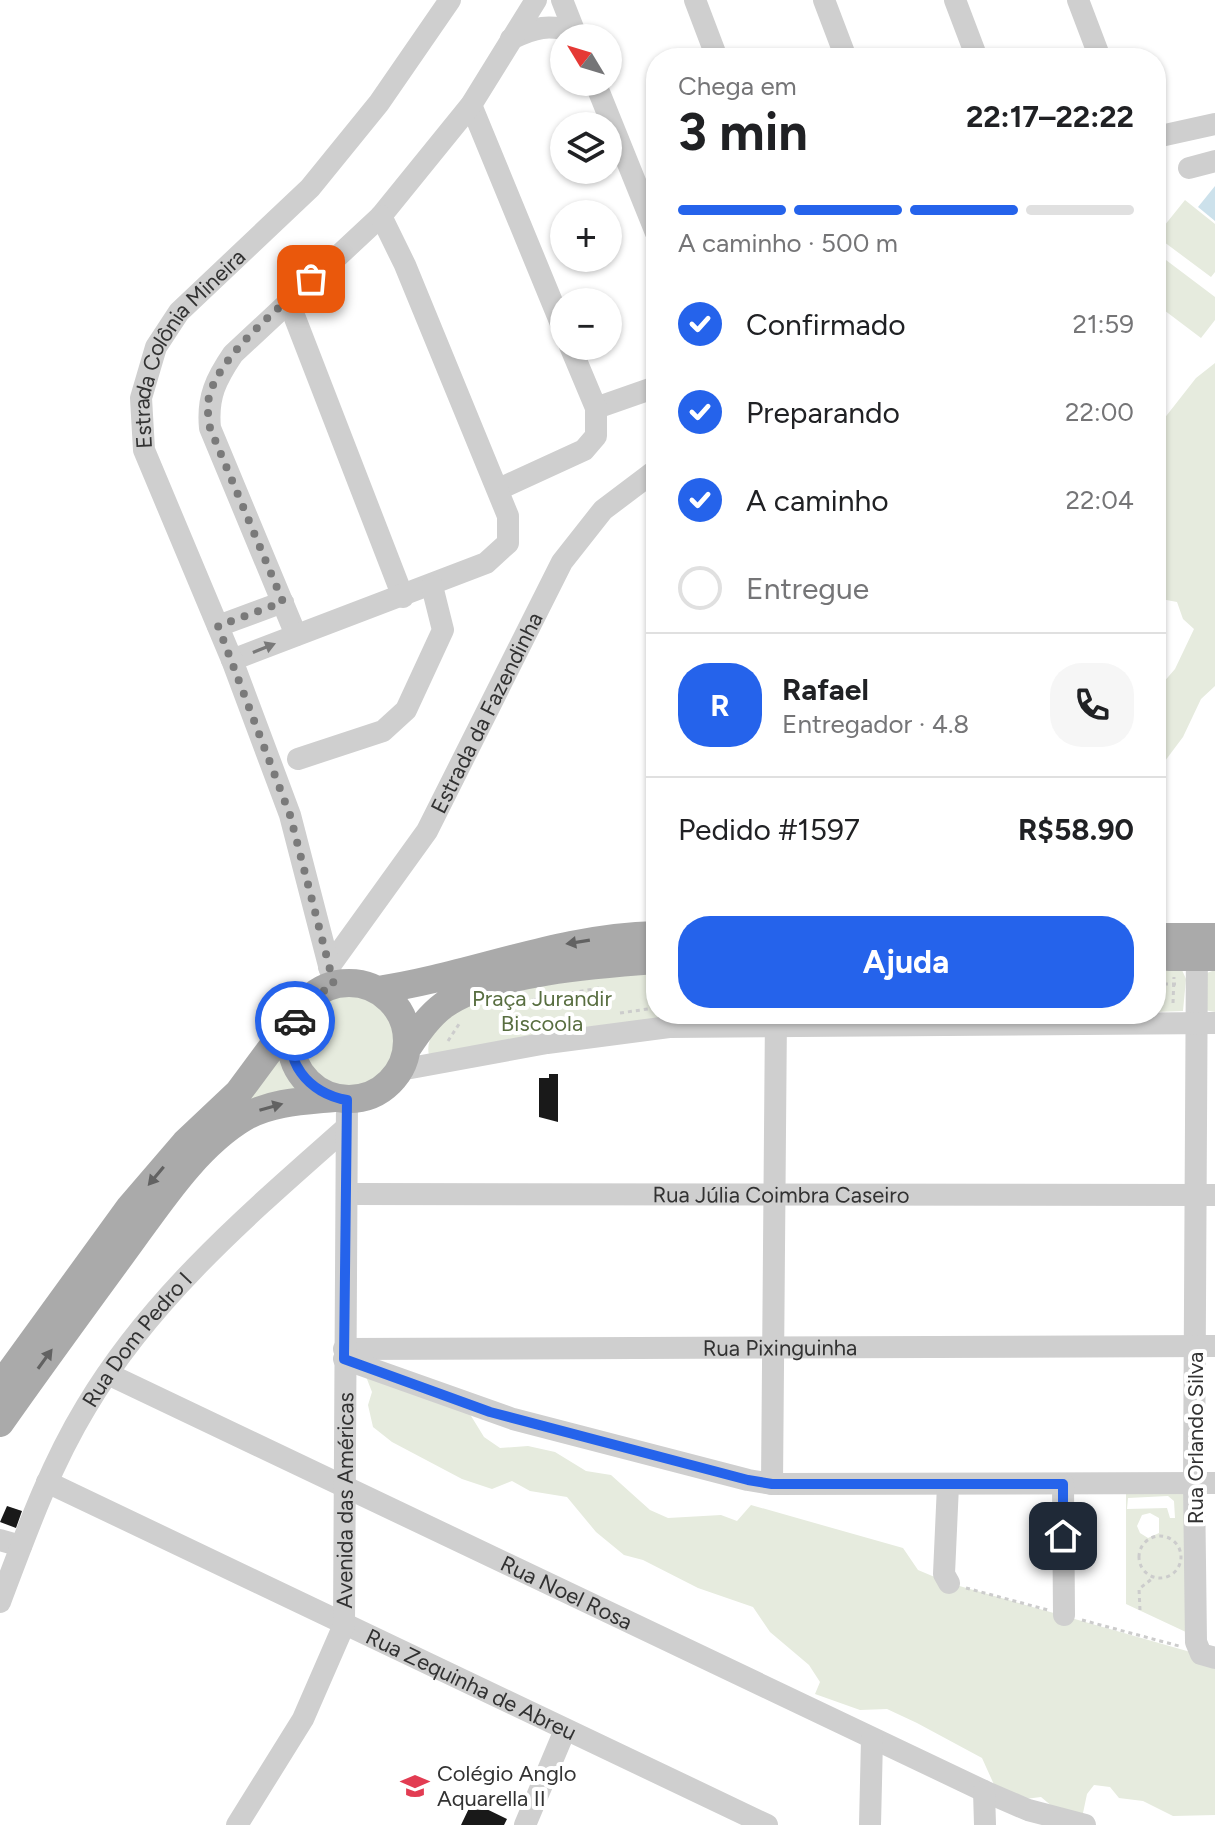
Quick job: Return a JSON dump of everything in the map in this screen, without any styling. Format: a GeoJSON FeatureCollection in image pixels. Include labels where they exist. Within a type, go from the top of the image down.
{"type":"FeatureCollection","features":[{"type":"Feature","properties":{"kind":"main road"},"geometry":{"type":"LineString","coordinates":[[0,1386],[130,1207],[185,1143],[238,1093],[298,1012],[331,976],[378,990],[547,948],[646,936]]}},
{"type":"Feature","properties":{"kind":"main road"},"geometry":{"type":"LineString","coordinates":[[1166,939],[1206,947]]}},
{"type":"Feature","properties":{"kind":"main road"},"geometry":{"type":"LineString","coordinates":[[1166,963],[1206,947]]}},
{"type":"Feature","properties":{"kind":"main road"},"geometry":{"type":"LineString","coordinates":[[0,1423],[143,1225],[207,1148],[226,1131],[260,1110],[282,1103],[341,1099],[378,1092],[443,1005],[478,989],[564,969],[646,961]]}},
{"type":"Feature","properties":{"kind":"main road"},"geometry":{"type":"LineString","coordinates":[[378,990],[401,1014],[404,1058]]}},
{"type":"Feature","properties":{"kind":"main road"},"geometry":{"type":"LineString","coordinates":[[298,1012],[291,1047],[295,1064],[311,1085],[341,1099]]}},
{"type":"Feature","properties":{"kind":"street","name":"Estrada Colônia Mineira"},"geometry":{"type":"LineString","coordinates":[[331,976],[290,815],[232,660],[144,450],[141,398],[149,364],[166,331],[187,303],[310,188],[379,103],[450,0]]}},
{"type":"Feature","properties":{"kind":"street"},"geometry":{"type":"LineString","coordinates":[[296,635],[210,428],[208,403],[216,378],[233,354],[288,300],[381,216],[471,105],[536,0]]}},
{"type":"Feature","properties":{"kind":"street"},"geometry":{"type":"LineString","coordinates":[[562,0],[572,24]]}},
{"type":"Feature","properties":{"kind":"street"},"geometry":{"type":"LineString","coordinates":[[695,0],[713,48]]}},
{"type":"Feature","properties":{"kind":"street"},"geometry":{"type":"LineString","coordinates":[[824,0],[842,48]]}},
{"type":"Feature","properties":{"kind":"street"},"geometry":{"type":"LineString","coordinates":[[955,0],[973,48]]}},
{"type":"Feature","properties":{"kind":"street"},"geometry":{"type":"LineString","coordinates":[[1078,0],[1096,48]]}},
{"type":"Feature","properties":{"kind":"street"},"geometry":{"type":"LineString","coordinates":[[510,39],[534,27],[550,25]]}},
{"type":"Feature","properties":{"kind":"street"},"geometry":{"type":"LineString","coordinates":[[601,96],[646,208]]}},
{"type":"Feature","properties":{"kind":"street"},"geometry":{"type":"LineString","coordinates":[[471,105],[550,297]]}},
{"type":"Feature","properties":{"kind":"street"},"geometry":{"type":"LineString","coordinates":[[1166,135],[1215,124]]}},
{"type":"Feature","properties":{"kind":"street"},"geometry":{"type":"LineString","coordinates":[[1189,168],[1215,161]]}},
{"type":"Feature","properties":{"kind":"street"},"geometry":{"type":"LineString","coordinates":[[232,660],[432,586],[486,563],[508,543],[510,531],[499,489],[381,216]]}},
{"type":"Feature","properties":{"kind":"street"},"geometry":{"type":"LineString","coordinates":[[288,300],[403,597]]}},
{"type":"Feature","properties":{"kind":"street"},"geometry":{"type":"LineString","coordinates":[[499,489],[584,450],[596,436],[596,408],[576,360]]}},
{"type":"Feature","properties":{"kind":"street"},"geometry":{"type":"LineString","coordinates":[[596,408],[646,390]]}},
{"type":"Feature","properties":{"kind":"street","name":"Estrada da Fazendinha"},"geometry":{"type":"LineString","coordinates":[[331,976],[427,831],[562,562],[603,510],[646,478]]}},
{"type":"Feature","properties":{"kind":"street"},"geometry":{"type":"LineString","coordinates":[[298,759],[383,731],[406,710],[443,630],[432,586]]}},
{"type":"Feature","properties":{"kind":"street"},"geometry":{"type":"LineString","coordinates":[[218,626],[283,602]]}},
{"type":"Feature","properties":{"kind":"street","name":"Rua Orlando Silva"},"geometry":{"type":"LineString","coordinates":[[1206,947],[1206,1655]]}},
{"type":"Feature","properties":{"kind":"street"},"geometry":{"type":"LineString","coordinates":[[1166,1023],[1206,1023]]}},
{"type":"Feature","properties":{"kind":"street"},"geometry":{"type":"LineString","coordinates":[[404,1058],[709,1024]]}},
{"type":"Feature","properties":{"kind":"street"},"geometry":{"type":"LineString","coordinates":[[772,1484],[776,1024]]}},
{"type":"Feature","properties":{"kind":"street","name":"Avenida das Américas"},"geometry":{"type":"LineString","coordinates":[[237,1825],[303,1719],[344,1625],[347,1194],[346,1128],[341,1099]]}},
{"type":"Feature","properties":{"kind":"street","name":"Rua Dom Pedro I"},"geometry":{"type":"LineString","coordinates":[[0,1602],[10,1543],[47,1482],[85,1408],[108,1374],[203,1256],[346,1128]]}},
{"type":"Feature","properties":{"kind":"street","name":"Rua Júlia Coimbra Caseiro"},"geometry":{"type":"LineString","coordinates":[[347,1194],[1206,1195]]}},
{"type":"Feature","properties":{"kind":"street","name":"Rua Pixinguinha"},"geometry":{"type":"LineString","coordinates":[[344,1354],[773,1346],[1205,1346]]}},
{"type":"Feature","properties":{"kind":"street"},"geometry":{"type":"LineString","coordinates":[[344,1354],[513,1419],[772,1484],[1204,1483]]}},
{"type":"Feature","properties":{"kind":"street","name":"Rua Noel Rosa"},"geometry":{"type":"LineString","coordinates":[[108,1374],[984,1791],[1028,1810],[1085,1825]]}},
{"type":"Feature","properties":{"kind":"street","name":"Rua Zequinha de Abreu"},"geometry":{"type":"LineString","coordinates":[[47,1482],[767,1825]]}},
{"type":"Feature","properties":{"kind":"street"},"geometry":{"type":"LineString","coordinates":[[1063,1484],[1064,1615]]}},
{"type":"Feature","properties":{"kind":"street"},"geometry":{"type":"LineString","coordinates":[[948,1485],[944,1574],[949,1583]]}},
{"type":"Feature","properties":{"kind":"street"},"geometry":{"type":"LineString","coordinates":[[525,1825],[565,1730]]}},
{"type":"Feature","properties":{"kind":"street"},"geometry":{"type":"LineString","coordinates":[[870,1825],[872,1739]]}},
{"type":"Feature","properties":{"kind":"street"},"geometry":{"type":"LineString","coordinates":[[984,1791],[985,1825]]}},
{"type":"Feature","properties":{"kind":"path"},"geometry":{"type":"LineString","coordinates":[[1166,969],[1174,975],[1173,1003]]}},
{"type":"Feature","properties":{"kind":"path"},"geometry":{"type":"LineString","coordinates":[[1166,984],[1185,984]]}},
{"type":"Feature","properties":{"kind":"path"},"geometry":{"type":"LineString","coordinates":[[488,1009],[611,985]]}},
{"type":"Feature","properties":{"kind":"path"},"geometry":{"type":"LineString","coordinates":[[618,1014],[646,1010]]}},
{"type":"Feature","properties":{"kind":"path"},"geometry":{"type":"LineString","coordinates":[[448,1047],[453,1028],[462,1021]]}},
{"type":"Feature","properties":{"kind":"path"},"geometry":{"type":"LineString","coordinates":[[1140,1610],[1139,1589],[1156,1578],[1168,1577],[1181,1562],[1176,1543],[1164,1536],[1144,1544],[1139,1557],[1144,1570],[1156,1578]]}},
{"type":"Feature","properties":{"kind":"green space"},"geometry":{"type":"Polygon","coordinates":[[[1185,200],[1215,224],[1215,272],[1211,277],[1166,243],[1166,224],[1185,200]]]}},
{"type":"Feature","properties":{"kind":"green space"},"geometry":{"type":"Polygon","coordinates":[[[1166,260],[1215,297],[1215,320],[1201,338],[1166,312],[1166,260]]]}},
{"type":"Feature","properties":{"kind":"green space"},"geometry":{"type":"Polygon","coordinates":[[[1215,363],[1215,686],[1201,699],[1183,737],[1166,760],[1166,679],[1175,669],[1194,629],[1183,619],[1177,602],[1166,600],[1166,416],[1196,378],[1215,363]]]}},
{"type":"Feature","properties":{"kind":"green space"},"geometry":{"type":"Polygon","coordinates":[[[1166,968],[1182,970],[1186,979],[1183,1011],[1166,1012],[1166,968]]]}},
{"type":"Feature","properties":{"kind":"green space","name":"Praça Jurandir Biscoola"},"geometry":{"type":"Polygon","coordinates":[[[646,969],[646,1024],[685,1024],[429,1055],[432,1035],[439,1026],[480,998],[572,979],[646,969]]]}},
{"type":"Feature","properties":{"kind":"green space"},"geometry":{"type":"Polygon","coordinates":[[[1215,970],[1215,1012],[1204,1010],[1204,974],[1215,970]]]}},
{"type":"Feature","properties":{"kind":"green space"},"geometry":{"type":"Polygon","coordinates":[[[349,991],[368,995],[385,1006],[396,1023],[400,1042],[396,1061],[385,1078],[368,1089],[349,1093],[330,1089],[313,1078],[302,1061],[298,1042],[302,1023],[313,1006],[330,995],[349,991]]]}},
{"type":"Feature","properties":{"kind":"green space"},"geometry":{"type":"Polygon","coordinates":[[[280,1049],[286,1072],[298,1090],[259,1101],[0,1400],[280,1049]]]}},
{"type":"Feature","properties":{"kind":"green space"},"geometry":{"type":"Polygon","coordinates":[[[365,1374],[468,1411],[484,1437],[500,1448],[528,1446],[555,1452],[586,1471],[611,1475],[650,1510],[668,1518],[721,1515],[737,1521],[751,1505],[903,1548],[918,1570],[949,1583],[1215,1659],[1215,1815],[1173,1816],[1143,1801],[1119,1798],[1110,1787],[1094,1785],[1087,1794],[1083,1813],[1059,1812],[1041,1797],[1025,1799],[996,1789],[982,1758],[917,1723],[887,1709],[860,1710],[815,1694],[820,1682],[809,1665],[770,1632],[753,1607],[698,1588],[643,1560],[624,1555],[596,1532],[567,1497],[530,1491],[512,1481],[492,1489],[462,1479],[392,1442],[373,1427],[368,1405],[372,1392],[365,1374]]]}},
{"type":"Feature","properties":{"kind":"green space"},"geometry":{"type":"Polygon","coordinates":[[[1185,1486],[1188,1633],[1126,1604],[1126,1487],[1185,1486]],[[1168,1496],[1128,1498],[1127,1509],[1167,1508],[1170,1518],[1175,1518],[1174,1501],[1168,1496]],[[1150,1513],[1142,1515],[1137,1526],[1140,1533],[1148,1538],[1159,1533],[1159,1518],[1150,1513]]]}},
{"type":"Feature","properties":{"kind":"water"},"geometry":{"type":"Polygon","coordinates":[[[1215,186],[1215,221],[1198,207],[1215,186]]]}},
{"type":"Feature","properties":{"kind":"building"},"geometry":{"type":"Polygon","coordinates":[[[549,1074],[558,1074],[558,1122],[539,1117],[539,1078],[549,1078],[549,1074]]]}},
{"type":"Feature","properties":{"kind":"building"},"geometry":{"type":"Polygon","coordinates":[[[7,1506],[22,1511],[16,1528],[0,1522],[7,1506]]]}},
{"type":"Feature","properties":{"kind":"building"},"geometry":{"type":"Polygon","coordinates":[[[472,1802],[507,1819],[504,1825],[461,1825],[472,1802]]]}},
{"type":"Feature","properties":{"kind":"way so far"},"geometry":{"type":"LineString","coordinates":[[295,1021],[308,1000],[320,990],[334,985],[290,815],[218,626],[283,602],[210,428],[208,403],[216,378],[233,354],[311,279]]}},
{"type":"Feature","properties":{"kind":"place","name":"Colégio Anglo Aquarella II"},"geometry":{"type":"Point","coordinates":[415,1786]}},
{"type":"Feature","properties":{"kind":"route"},"geometry":{"type":"LineString","coordinates":[[295,1021],[291,1047],[295,1064],[318,1091],[347,1100],[344,1359],[466,1405],[748,1480],[772,1484],[1063,1484],[1063,1536]]}}]}
